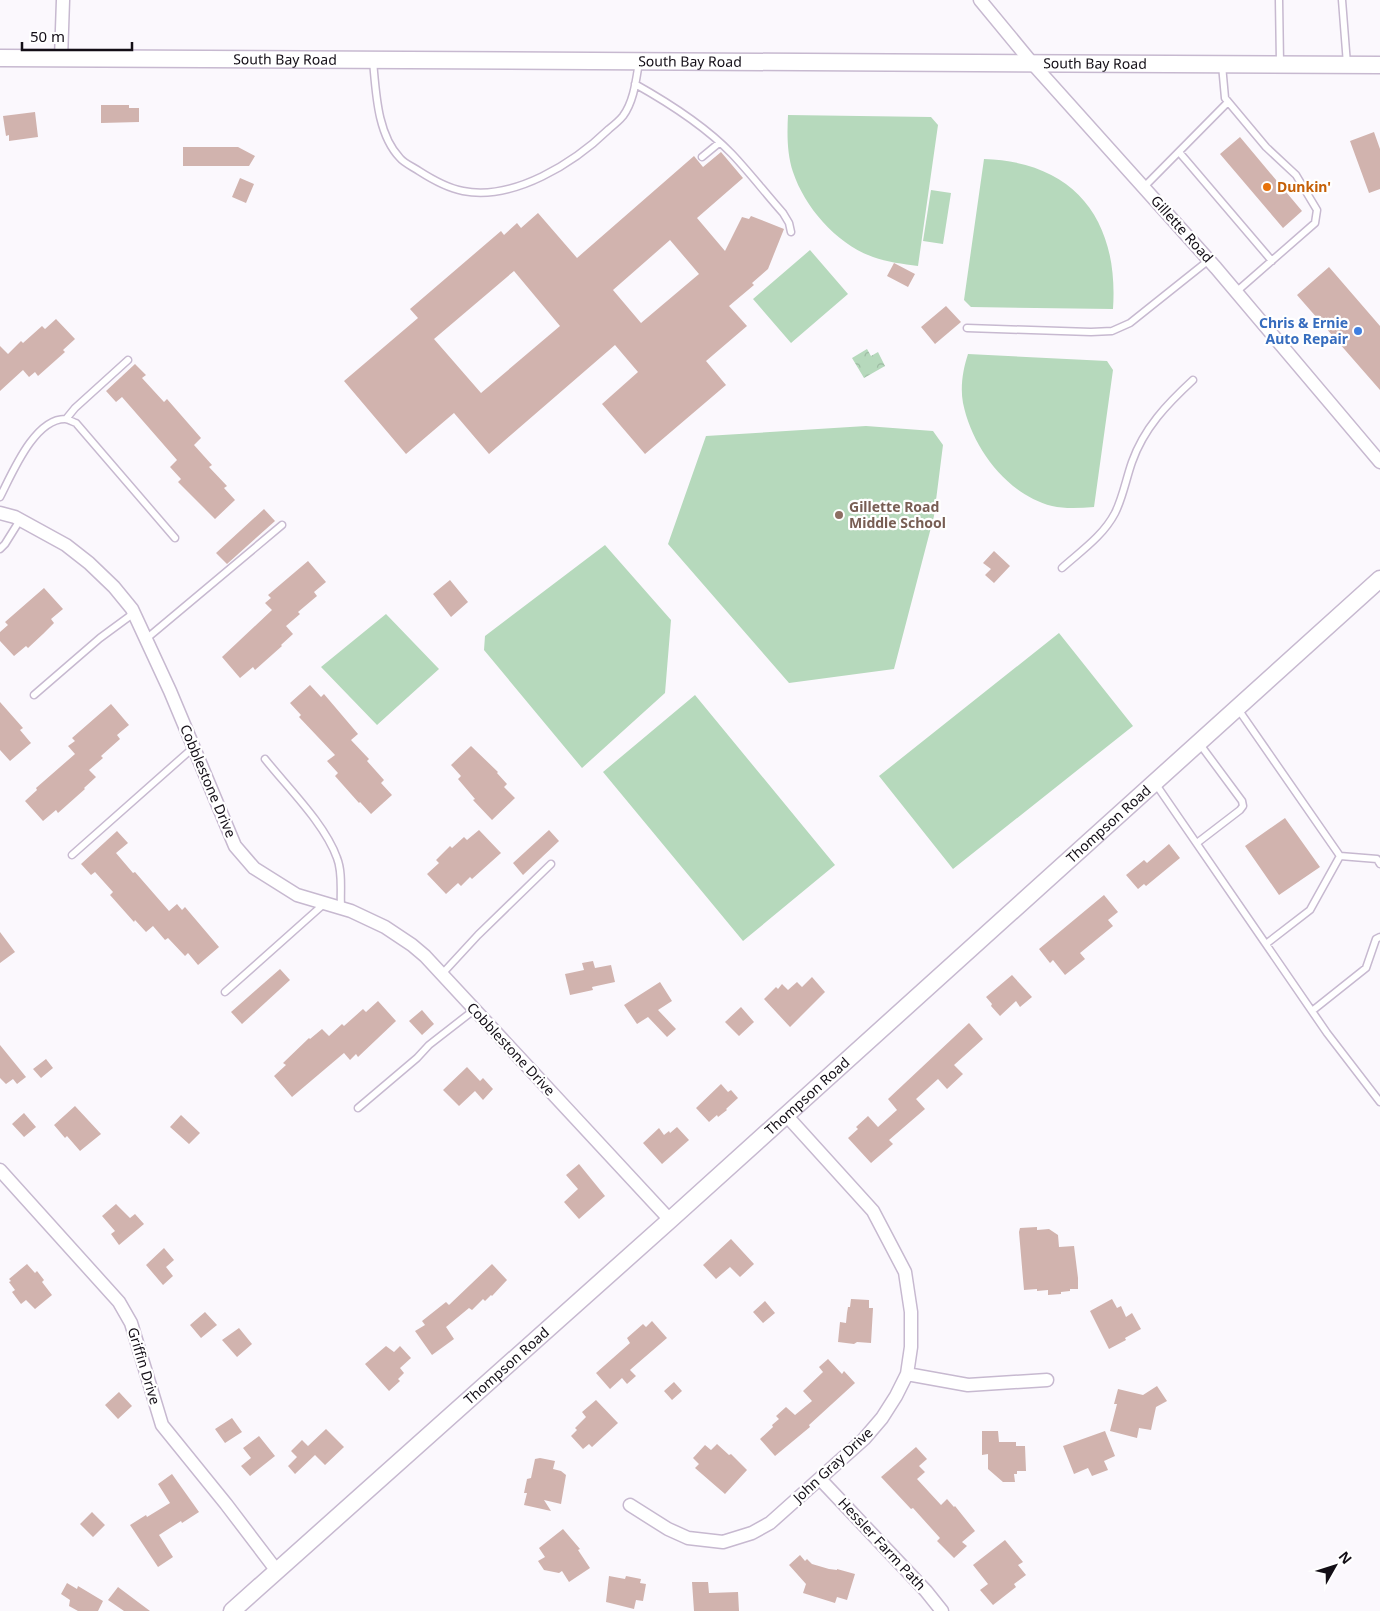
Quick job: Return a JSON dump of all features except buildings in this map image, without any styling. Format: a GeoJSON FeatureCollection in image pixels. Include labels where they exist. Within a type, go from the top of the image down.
{"type":"FeatureCollection","features":[{"type":"Feature","properties":{"kind":"street"},"geometry":{"type":"LineString","coordinates":[[61,58],[63,0]]}},
{"type":"Feature","properties":{"kind":"street","name":"Gillette Road"},"geometry":{"type":"LineString","coordinates":[[980,0],[1032,63],[1236,292],[1380,462]]}},
{"type":"Feature","properties":{"kind":"street","name":"South Bay Road"},"geometry":{"type":"LineString","coordinates":[[0,58],[1380,65]]}},
{"type":"Feature","properties":{"kind":"street","name":"Cobblestone Drive"},"geometry":{"type":"LineString","coordinates":[[0,513],[20,520],[66,545],[89,563],[114,587],[134,613],[170,691],[235,846],[254,868],[297,895],[351,911],[385,928],[412,945],[442,974],[670,1220]]}},
{"type":"Feature","properties":{"kind":"street","name":"Thompson Road"},"geometry":{"type":"LineString","coordinates":[[232,1611],[670,1220],[1380,579]]}},
{"type":"Feature","properties":{"kind":"street","name":"John Gray Drive"},"geometry":{"type":"LineString","coordinates":[[630,1505],[668,1529],[688,1538],[723,1542],[752,1533],[770,1523],[864,1438],[882,1418],[907,1374],[911,1347],[911,1312],[905,1272],[873,1211],[786,1115]]}},
{"type":"Feature","properties":{"kind":"street","name":"Griffin Drive"},"geometry":{"type":"LineString","coordinates":[[0,1170],[119,1302],[131,1323],[162,1425],[277,1571]]}},
{"type":"Feature","properties":{"kind":"street"},"geometry":{"type":"LineString","coordinates":[[907,1374],[968,1385],[1047,1380]]}},
{"type":"Feature","properties":{"kind":"street","name":"Hessler Farm Path"},"geometry":{"type":"LineString","coordinates":[[820,1478],[926,1591],[942,1611]]}},
{"type":"Feature","properties":{"kind":"lane"},"geometry":{"type":"LineString","coordinates":[[1279,0],[1280,64]]}},
{"type":"Feature","properties":{"kind":"lane"},"geometry":{"type":"LineString","coordinates":[[1342,0],[1347,64]]}},
{"type":"Feature","properties":{"kind":"lane"},"geometry":{"type":"LineString","coordinates":[[373,60],[379,117],[388,140],[400,158],[444,186],[465,191],[486,192],[514,188],[539,178],[587,150],[623,116],[634,95],[640,61]]}},
{"type":"Feature","properties":{"kind":"lane"},"geometry":{"type":"LineString","coordinates":[[1221,64],[1225,98],[1266,147],[1296,175],[1317,210],[1315,223],[1236,292]]}},
{"type":"Feature","properties":{"kind":"lane"},"geometry":{"type":"LineString","coordinates":[[636,84],[696,124],[732,154],[783,213],[791,232]]}},
{"type":"Feature","properties":{"kind":"lane"},"geometry":{"type":"LineString","coordinates":[[1144,187],[1228,102]]}},
{"type":"Feature","properties":{"kind":"lane"},"geometry":{"type":"LineString","coordinates":[[702,157],[719,142]]}},
{"type":"Feature","properties":{"kind":"lane"},"geometry":{"type":"LineString","coordinates":[[1178,152],[1272,261]]}},
{"type":"Feature","properties":{"kind":"lane"},"geometry":{"type":"LineString","coordinates":[[967,328],[1112,331],[1130,323],[1208,260]]}},
{"type":"Feature","properties":{"kind":"lane"},"geometry":{"type":"LineString","coordinates":[[66,419],[74,408],[128,360]]}},
{"type":"Feature","properties":{"kind":"lane"},"geometry":{"type":"LineString","coordinates":[[1062,568],[1091,543],[1115,512],[1133,460],[1147,430],[1164,407],[1193,380]]}},
{"type":"Feature","properties":{"kind":"lane"},"geometry":{"type":"LineString","coordinates":[[0,497],[23,452],[38,434],[52,422],[66,419],[76,423],[175,538]]}},
{"type":"Feature","properties":{"kind":"lane"},"geometry":{"type":"LineString","coordinates":[[0,549],[20,520]]}},
{"type":"Feature","properties":{"kind":"lane"},"geometry":{"type":"LineString","coordinates":[[146,639],[282,525]]}},
{"type":"Feature","properties":{"kind":"lane"},"geometry":{"type":"LineString","coordinates":[[34,695],[100,638],[134,613]]}},
{"type":"Feature","properties":{"kind":"lane"},"geometry":{"type":"LineString","coordinates":[[1237,708],[1340,856]]}},
{"type":"Feature","properties":{"kind":"lane"},"geometry":{"type":"LineString","coordinates":[[1197,843],[1243,806],[1242,801],[1198,742]]}},
{"type":"Feature","properties":{"kind":"lane"},"geometry":{"type":"LineString","coordinates":[[72,856],[194,747]]}},
{"type":"Feature","properties":{"kind":"lane"},"geometry":{"type":"LineString","coordinates":[[265,759],[323,830],[340,868],[341,908]]}},
{"type":"Feature","properties":{"kind":"lane"},"geometry":{"type":"LineString","coordinates":[[1155,782],[1312,1011],[1380,1102]]}},
{"type":"Feature","properties":{"kind":"lane"},"geometry":{"type":"LineString","coordinates":[[1340,856],[1377,859],[1380,864]]}},
{"type":"Feature","properties":{"kind":"lane"},"geometry":{"type":"LineString","coordinates":[[1266,944],[1310,910],[1340,856]]}},
{"type":"Feature","properties":{"kind":"lane"},"geometry":{"type":"LineString","coordinates":[[442,974],[478,935],[551,864]]}},
{"type":"Feature","properties":{"kind":"lane"},"geometry":{"type":"LineString","coordinates":[[226,992],[324,903]]}},
{"type":"Feature","properties":{"kind":"lane"},"geometry":{"type":"LineString","coordinates":[[1312,1011],[1366,968],[1376,940],[1380,936]]}},
{"type":"Feature","properties":{"kind":"lane"},"geometry":{"type":"LineString","coordinates":[[358,1108],[418,1058],[429,1045],[474,1010]]}},
{"type":"Feature","properties":{"kind":"green space"},"geometry":{"type":"Polygon","coordinates":[[[788,115],[931,117],[938,125],[918,266],[895,263],[873,257],[847,243],[824,223],[806,199],[793,172],[788,144],[788,115]]]}},
{"type":"Feature","properties":{"kind":"green space"},"geometry":{"type":"Polygon","coordinates":[[[984,159],[1016,163],[1043,171],[1066,184],[1085,202],[1099,223],[1108,248],[1113,277],[1113,309],[971,307],[964,300],[984,159]]]}},
{"type":"Feature","properties":{"kind":"green space"},"geometry":{"type":"Polygon","coordinates":[[[931,190],[951,193],[943,244],[923,241],[931,190]]]}},
{"type":"Feature","properties":{"kind":"green space"},"geometry":{"type":"Polygon","coordinates":[[[810,250],[848,294],[791,343],[753,299],[810,250]]]}},
{"type":"Feature","properties":{"kind":"green space"},"geometry":{"type":"Polygon","coordinates":[[[867,349],[871,356],[878,352],[885,366],[864,378],[852,358],[867,349]]]}},
{"type":"Feature","properties":{"kind":"green space"},"geometry":{"type":"Polygon","coordinates":[[[968,354],[1107,361],[1113,370],[1094,507],[1062,508],[1035,500],[1006,480],[994,466],[974,436],[963,403],[962,378],[968,354]]]}},
{"type":"Feature","properties":{"kind":"green space"},"geometry":{"type":"Polygon","coordinates":[[[866,426],[933,431],[943,445],[934,516],[894,669],[789,683],[668,544],[706,436],[866,426]]]}},
{"type":"Feature","properties":{"kind":"green space"},"geometry":{"type":"Polygon","coordinates":[[[605,545],[671,620],[665,693],[582,768],[484,650],[485,636],[605,545]]]}},
{"type":"Feature","properties":{"kind":"green space"},"geometry":{"type":"Polygon","coordinates":[[[386,614],[439,669],[377,725],[321,667],[386,614]]]}},
{"type":"Feature","properties":{"kind":"green space"},"geometry":{"type":"Polygon","coordinates":[[[1059,633],[1133,726],[953,869],[879,776],[1059,633]]]}},
{"type":"Feature","properties":{"kind":"green space"},"geometry":{"type":"Polygon","coordinates":[[[695,695],[835,865],[743,941],[603,772],[695,695]]]}},
{"type":"Feature","properties":{"kind":"place","name":"Dunkin'"},"geometry":{"type":"Point","coordinates":[1267,187]}},
{"type":"Feature","properties":{"kind":"place","name":"Chris & Ernie Auto Repair"},"geometry":{"type":"Point","coordinates":[1358,331]}},
{"type":"Feature","properties":{"kind":"place","name":"Gillette Road Middle School"},"geometry":{"type":"Point","coordinates":[839,515]}}]}
